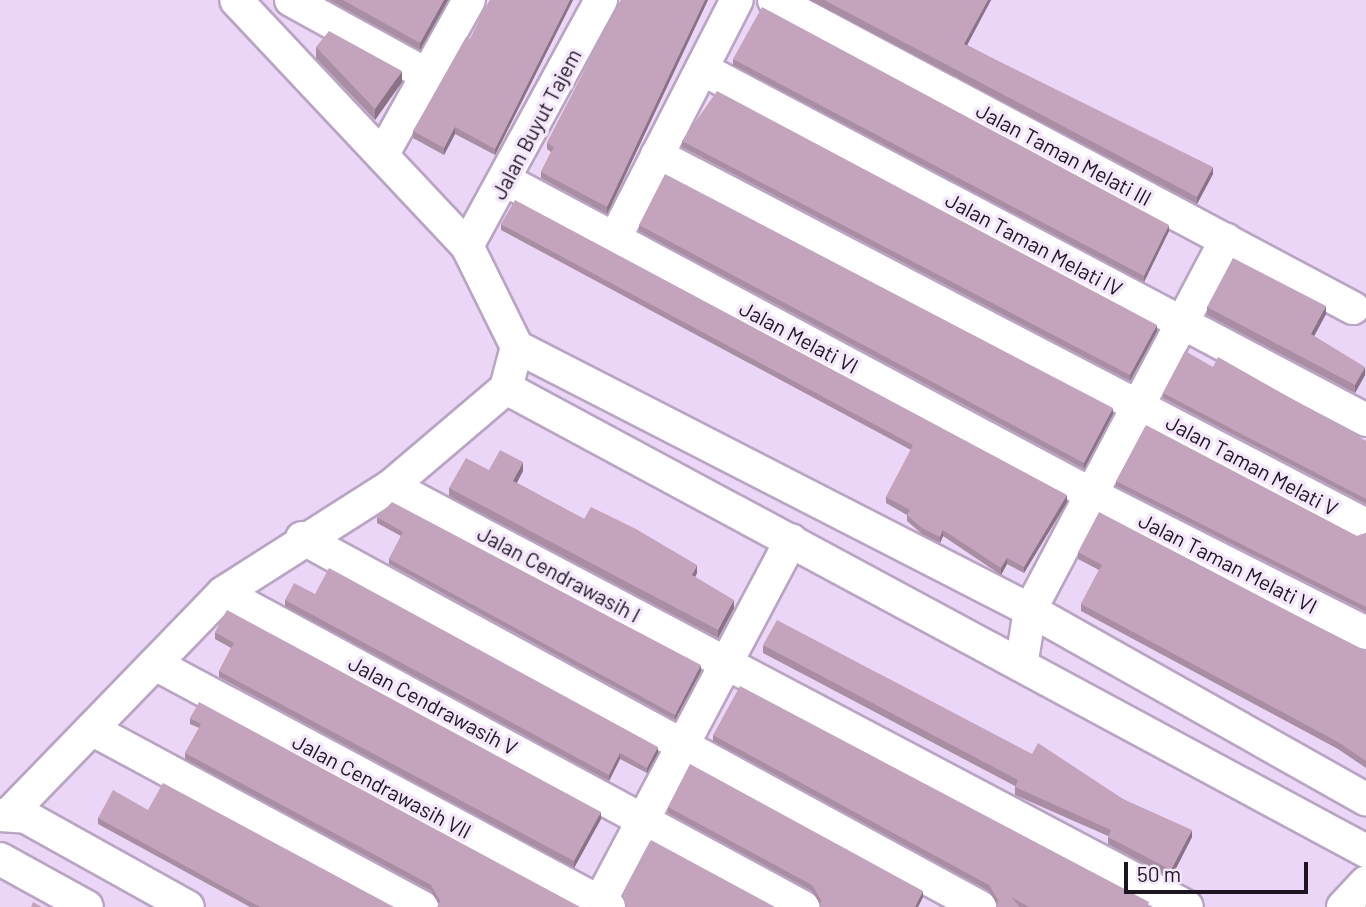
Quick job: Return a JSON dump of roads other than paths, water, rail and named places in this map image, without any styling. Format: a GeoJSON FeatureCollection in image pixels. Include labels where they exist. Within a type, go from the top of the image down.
{"type":"FeatureCollection","features":[{"type":"Feature","properties":{"kind":"street"},"geometry":{"type":"LineString","coordinates":[[236,0],[384,152],[467,246],[517,347],[1030,610],[1366,799]]}},
{"type":"Feature","properties":{"kind":"street"},"geometry":{"type":"LineString","coordinates":[[291,0],[429,76]]}},
{"type":"Feature","properties":{"kind":"street"},"geometry":{"type":"LineString","coordinates":[[384,152],[429,76],[469,0]]}},
{"type":"Feature","properties":{"kind":"street","name":"Jalan Buyut Tajem"},"geometry":{"type":"LineString","coordinates":[[467,246],[507,181],[601,0]]}},
{"type":"Feature","properties":{"kind":"street"},"geometry":{"type":"LineString","coordinates":[[615,238],[737,0]]}},
{"type":"Feature","properties":{"kind":"street","name":"Jalan Taman Melati III"},"geometry":{"type":"LineString","coordinates":[[775,0],[1353,307]]}},
{"type":"Feature","properties":{"kind":"street","name":"Jalan Taman Melati IV"},"geometry":{"type":"LineString","coordinates":[[702,69],[1366,420]]}},
{"type":"Feature","properties":{"kind":"street","name":"Jalan Taman Melati V"},"geometry":{"type":"LineString","coordinates":[[657,155],[1366,525]]}},
{"type":"Feature","properties":{"kind":"street","name":"Jalan Melati VI"},"geometry":{"type":"LineString","coordinates":[[507,181],[1091,494]]}},
{"type":"Feature","properties":{"kind":"street"},"geometry":{"type":"LineString","coordinates":[[1022,660],[1030,610],[1226,240]]}},
{"type":"Feature","properties":{"kind":"street"},"geometry":{"type":"LineString","coordinates":[[188,907],[6,814],[93,730],[223,593],[302,538],[391,485],[506,388],[517,347]]}},
{"type":"Feature","properties":{"kind":"street"},"geometry":{"type":"LineString","coordinates":[[506,388],[1022,660],[1366,851]]}},
{"type":"Feature","properties":{"kind":"street","name":"Jalan Cendrawasih I"},"geometry":{"type":"LineString","coordinates":[[391,485],[1179,905]]}},
{"type":"Feature","properties":{"kind":"street","name":"Jalan Taman Melati VI"},"geometry":{"type":"LineString","coordinates":[[1091,494],[1366,633]]}},
{"type":"Feature","properties":{"kind":"street"},"geometry":{"type":"LineString","coordinates":[[302,538],[683,747],[939,897],[980,907]]}},
{"type":"Feature","properties":{"kind":"street"},"geometry":{"type":"LineString","coordinates":[[602,906],[644,818],[791,540]]}},
{"type":"Feature","properties":{"kind":"street","name":"Jalan Cendrawasih V"},"geometry":{"type":"LineString","coordinates":[[223,593],[644,818],[803,907]]}},
{"type":"Feature","properties":{"kind":"street","name":"Jalan Cendrawasih VII"},"geometry":{"type":"LineString","coordinates":[[155,664],[602,906]]}},
{"type":"Feature","properties":{"kind":"street"},"geometry":{"type":"LineString","coordinates":[[93,730],[422,907]]}},
{"type":"Feature","properties":{"kind":"street"},"geometry":{"type":"LineString","coordinates":[[0,859],[88,907]]}},
{"type":"Feature","properties":{"kind":"street"},"geometry":{"type":"LineString","coordinates":[[1343,907],[1366,881]]}}]}
